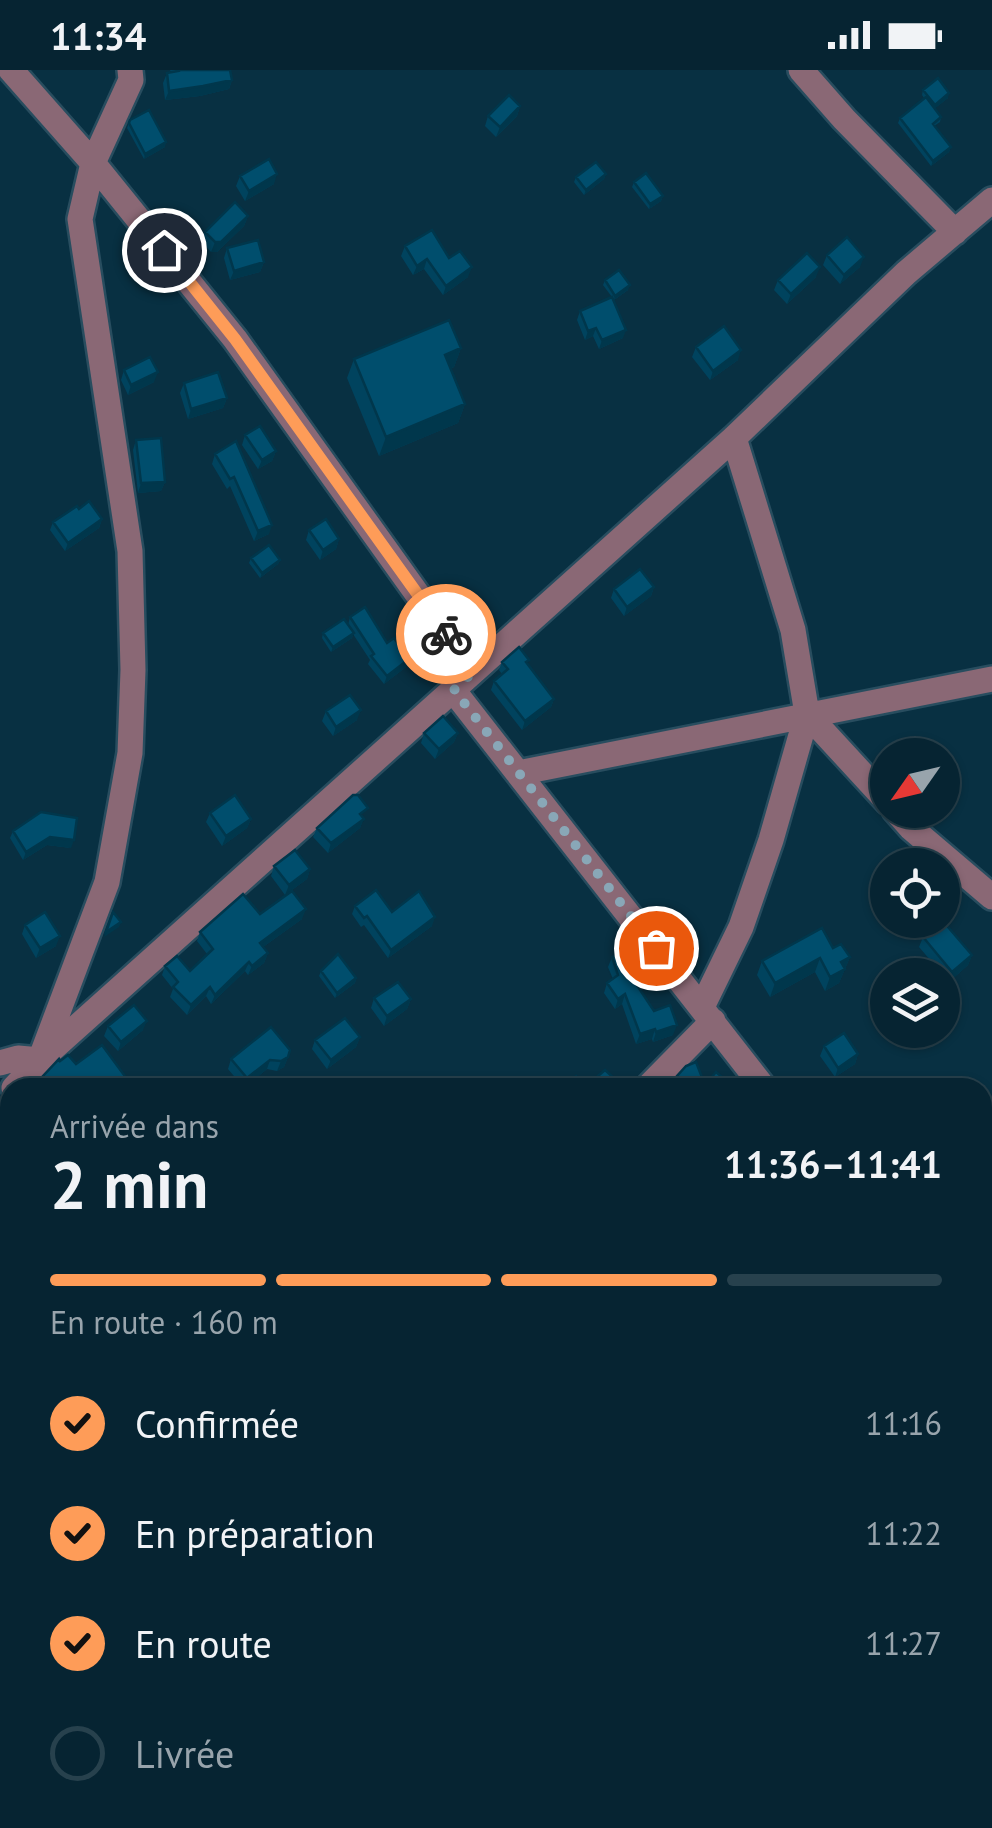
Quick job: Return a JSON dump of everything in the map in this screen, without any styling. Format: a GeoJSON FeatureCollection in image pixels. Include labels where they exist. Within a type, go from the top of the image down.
{"type":"FeatureCollection","features":[{"type":"Feature","properties":{"kind":"street"},"geometry":{"type":"LineString","coordinates":[[11,70],[93,162],[235,339],[473,672]]}},
{"type":"Feature","properties":{"kind":"street"},"geometry":{"type":"LineString","coordinates":[[40,1060],[106,882],[130,753],[130,551],[80,219],[93,162],[131,80],[130,70]]}},
{"type":"Feature","properties":{"kind":"street"},"geometry":{"type":"LineString","coordinates":[[801,70],[954,232]]}},
{"type":"Feature","properties":{"kind":"street"},"geometry":{"type":"LineString","coordinates":[[23,1078],[734,438],[906,273],[992,200]]}},
{"type":"Feature","properties":{"kind":"street"},"geometry":{"type":"LineString","coordinates":[[654,1078],[708,1014],[771,840],[808,714],[793,630],[734,438]]}},
{"type":"Feature","properties":{"kind":"street"},"geometry":{"type":"LineString","coordinates":[[518,773],[992,679]]}},
{"type":"Feature","properties":{"kind":"street"},"geometry":{"type":"LineString","coordinates":[[454,690],[756,1078]]}},
{"type":"Feature","properties":{"kind":"street"},"geometry":{"type":"LineString","coordinates":[[808,714],[870,782]]}},
{"type":"Feature","properties":{"kind":"street"},"geometry":{"type":"LineString","coordinates":[[911,828],[992,898]]}},
{"type":"Feature","properties":{"kind":"street"},"geometry":{"type":"LineString","coordinates":[[0,1063],[18,1058],[40,1060]]}},
{"type":"Feature","properties":{"kind":"building"},"geometry":{"type":"Polygon","coordinates":[[[230,70],[232,80],[169,91],[167,73],[230,70]]]}},
{"type":"Feature","properties":{"kind":"building"},"geometry":{"type":"Polygon","coordinates":[[[938,78],[949,93],[935,105],[923,90],[938,78]]]}},
{"type":"Feature","properties":{"kind":"building"},"geometry":{"type":"Polygon","coordinates":[[[509,95],[520,106],[500,127],[488,116],[509,95]]]}},
{"type":"Feature","properties":{"kind":"building"},"geometry":{"type":"Polygon","coordinates":[[[926,97],[941,117],[933,124],[951,147],[933,161],[900,118],[926,97]]]}},
{"type":"Feature","properties":{"kind":"building"},"geometry":{"type":"Polygon","coordinates":[[[149,110],[166,142],[145,154],[129,123],[149,110]]]}},
{"type":"Feature","properties":{"kind":"building"},"geometry":{"type":"Polygon","coordinates":[[[269,159],[277,174],[249,191],[240,176],[269,159]]]}},
{"type":"Feature","properties":{"kind":"building"},"geometry":{"type":"Polygon","coordinates":[[[596,162],[606,174],[586,190],[576,177],[596,162]]]}},
{"type":"Feature","properties":{"kind":"building"},"geometry":{"type":"Polygon","coordinates":[[[646,173],[663,196],[650,204],[634,182],[646,173]]]}},
{"type":"Feature","properties":{"kind":"building"},"geometry":{"type":"Polygon","coordinates":[[[235,202],[248,216],[221,242],[215,242],[205,232],[235,202]]]}},
{"type":"Feature","properties":{"kind":"building"},"geometry":{"type":"Polygon","coordinates":[[[432,230],[449,258],[460,251],[472,267],[446,286],[427,259],[417,266],[405,246],[432,230]]]}},
{"type":"Feature","properties":{"kind":"building"},"geometry":{"type":"Polygon","coordinates":[[[847,237],[864,257],[844,275],[827,255],[847,237]]]}},
{"type":"Feature","properties":{"kind":"building"},"geometry":{"type":"Polygon","coordinates":[[[258,240],[264,262],[234,271],[227,248],[258,240]]]}},
{"type":"Feature","properties":{"kind":"building"},"geometry":{"type":"Polygon","coordinates":[[[807,253],[820,267],[791,294],[778,280],[807,253]]]}},
{"type":"Feature","properties":{"kind":"building"},"geometry":{"type":"Polygon","coordinates":[[[619,270],[630,285],[615,296],[605,280],[619,270]]]}},
{"type":"Feature","properties":{"kind":"building"},"geometry":{"type":"Polygon","coordinates":[[[612,297],[626,330],[602,340],[596,328],[588,331],[580,311],[612,297]]]}},
{"type":"Feature","properties":{"kind":"building"},"geometry":{"type":"Polygon","coordinates":[[[449,320],[461,348],[445,355],[465,404],[386,437],[354,359],[449,320]]]}},
{"type":"Feature","properties":{"kind":"building"},"geometry":{"type":"Polygon","coordinates":[[[724,326],[741,350],[713,371],[696,347],[724,326]]]}},
{"type":"Feature","properties":{"kind":"building"},"geometry":{"type":"Polygon","coordinates":[[[150,357],[158,372],[131,385],[124,370],[150,357]]]}},
{"type":"Feature","properties":{"kind":"building"},"geometry":{"type":"Polygon","coordinates":[[[218,372],[227,398],[191,409],[184,383],[218,372]]]}},
{"type":"Feature","properties":{"kind":"building"},"geometry":{"type":"Polygon","coordinates":[[[260,426],[276,451],[262,460],[245,435],[260,426]]]}},
{"type":"Feature","properties":{"kind":"building"},"geometry":{"type":"Polygon","coordinates":[[[161,438],[165,482],[141,483],[136,440],[161,438]]]}},
{"type":"Feature","properties":{"kind":"building"},"geometry":{"type":"Polygon","coordinates":[[[236,441],[272,525],[258,531],[234,477],[230,479],[215,454],[236,441]]]}},
{"type":"Feature","properties":{"kind":"building"},"geometry":{"type":"Polygon","coordinates":[[[89,501],[102,519],[68,543],[53,522],[89,501]]]}},
{"type":"Feature","properties":{"kind":"building"},"geometry":{"type":"Polygon","coordinates":[[[326,519],[339,539],[323,550],[309,530],[326,519]]]}},
{"type":"Feature","properties":{"kind":"building"},"geometry":{"type":"Polygon","coordinates":[[[269,545],[280,560],[262,573],[251,558],[269,545]]]}},
{"type":"Feature","properties":{"kind":"building"},"geometry":{"type":"Polygon","coordinates":[[[640,569],[654,587],[627,607],[614,589],[640,569]]]}},
{"type":"Feature","properties":{"kind":"building"},"geometry":{"type":"Polygon","coordinates":[[[365,607],[387,643],[394,638],[409,659],[387,676],[350,617],[365,607]]]}},
{"type":"Feature","properties":{"kind":"building"},"geometry":{"type":"Polygon","coordinates":[[[344,619],[354,633],[333,647],[323,633],[344,619]]]}},
{"type":"Feature","properties":{"kind":"building"},"geometry":{"type":"Polygon","coordinates":[[[519,647],[554,699],[525,721],[494,681],[508,669],[502,662],[519,647]]]}},
{"type":"Feature","properties":{"kind":"building"},"geometry":{"type":"Polygon","coordinates":[[[350,695],[361,710],[336,727],[326,711],[350,695]]]}},
{"type":"Feature","properties":{"kind":"building"},"geometry":{"type":"Polygon","coordinates":[[[443,716],[458,733],[439,749],[424,733],[443,716]]]}},
{"type":"Feature","properties":{"kind":"building"},"geometry":{"type":"Polygon","coordinates":[[[235,795],[251,819],[226,836],[210,813],[235,795]]]}},
{"type":"Feature","properties":{"kind":"building"},"geometry":{"type":"Polygon","coordinates":[[[353,795],[358,795],[368,808],[360,814],[364,819],[331,843],[317,828],[353,795]]]}},
{"type":"Feature","properties":{"kind":"building"},"geometry":{"type":"Polygon","coordinates":[[[41,812],[77,818],[74,840],[50,837],[26,852],[13,831],[41,812]]]}},
{"type":"Feature","properties":{"kind":"building"},"geometry":{"type":"Polygon","coordinates":[[[295,850],[310,869],[289,885],[274,866],[295,850]]]}},
{"type":"Feature","properties":{"kind":"building"},"geometry":{"type":"Polygon","coordinates":[[[376,890],[392,912],[419,891],[435,917],[391,950],[355,906],[376,890]]]}},
{"type":"Feature","properties":{"kind":"building"},"geometry":{"type":"Polygon","coordinates":[[[292,891],[306,909],[260,943],[268,953],[252,966],[249,962],[215,995],[210,987],[191,1005],[173,987],[178,982],[165,966],[177,956],[190,971],[213,949],[200,932],[243,894],[260,914],[292,891]]]}},
{"type":"Feature","properties":{"kind":"building"},"geometry":{"type":"Polygon","coordinates":[[[45,912],[60,936],[40,948],[25,925],[45,912]]]}},
{"type":"Feature","properties":{"kind":"building"},"geometry":{"type":"Polygon","coordinates":[[[113,912],[121,922],[106,932],[113,912]]]}},
{"type":"Feature","properties":{"kind":"building"},"geometry":{"type":"Polygon","coordinates":[[[822,928],[833,948],[841,944],[850,957],[841,962],[845,969],[830,977],[820,958],[775,983],[762,961],[822,928]]]}},
{"type":"Feature","properties":{"kind":"building"},"geometry":{"type":"Polygon","coordinates":[[[924,938],[957,938],[972,955],[960,965],[960,958],[940,958],[924,938]]]}},
{"type":"Feature","properties":{"kind":"building"},"geometry":{"type":"Polygon","coordinates":[[[338,954],[356,978],[337,993],[321,971],[338,954]]]}},
{"type":"Feature","properties":{"kind":"building"},"geometry":{"type":"Polygon","coordinates":[[[617,955],[654,1011],[670,1005],[677,1025],[640,1034],[625,994],[618,999],[607,983],[618,975],[612,957],[617,955]]]}},
{"type":"Feature","properties":{"kind":"building"},"geometry":{"type":"Polygon","coordinates":[[[398,982],[411,999],[387,1016],[374,998],[398,982]]]}},
{"type":"Feature","properties":{"kind":"building"},"geometry":{"type":"Polygon","coordinates":[[[134,1005],[147,1021],[121,1042],[108,1026],[134,1005]]]}},
{"type":"Feature","properties":{"kind":"building"},"geometry":{"type":"Polygon","coordinates":[[[345,1018],[360,1037],[331,1060],[315,1040],[345,1018]]]}},
{"type":"Feature","properties":{"kind":"building"},"geometry":{"type":"Polygon","coordinates":[[[271,1027],[290,1050],[288,1057],[270,1060],[247,1078],[231,1059],[271,1027]]]}},
{"type":"Feature","properties":{"kind":"building"},"geometry":{"type":"Polygon","coordinates":[[[844,1033],[858,1054],[838,1068],[824,1046],[844,1033]]]}},
{"type":"Feature","properties":{"kind":"building"},"geometry":{"type":"Polygon","coordinates":[[[102,1045],[126,1078],[43,1076],[68,1055],[76,1064],[102,1045]]]}},
{"type":"Feature","properties":{"kind":"building"},"geometry":{"type":"Polygon","coordinates":[[[696,1062],[702,1078],[678,1078],[686,1066],[696,1062]]]}},
{"type":"Feature","properties":{"kind":"building"},"geometry":{"type":"Polygon","coordinates":[[[605,1070],[614,1078],[600,1078],[605,1070]]]}},
{"type":"Feature","properties":{"kind":"way so far"},"geometry":{"type":"LineString","coordinates":[[446,634],[473,672],[454,690],[656,948]]}},
{"type":"Feature","properties":{"kind":"route"},"geometry":{"type":"LineString","coordinates":[[164,250],[235,339],[446,634]]}}]}
